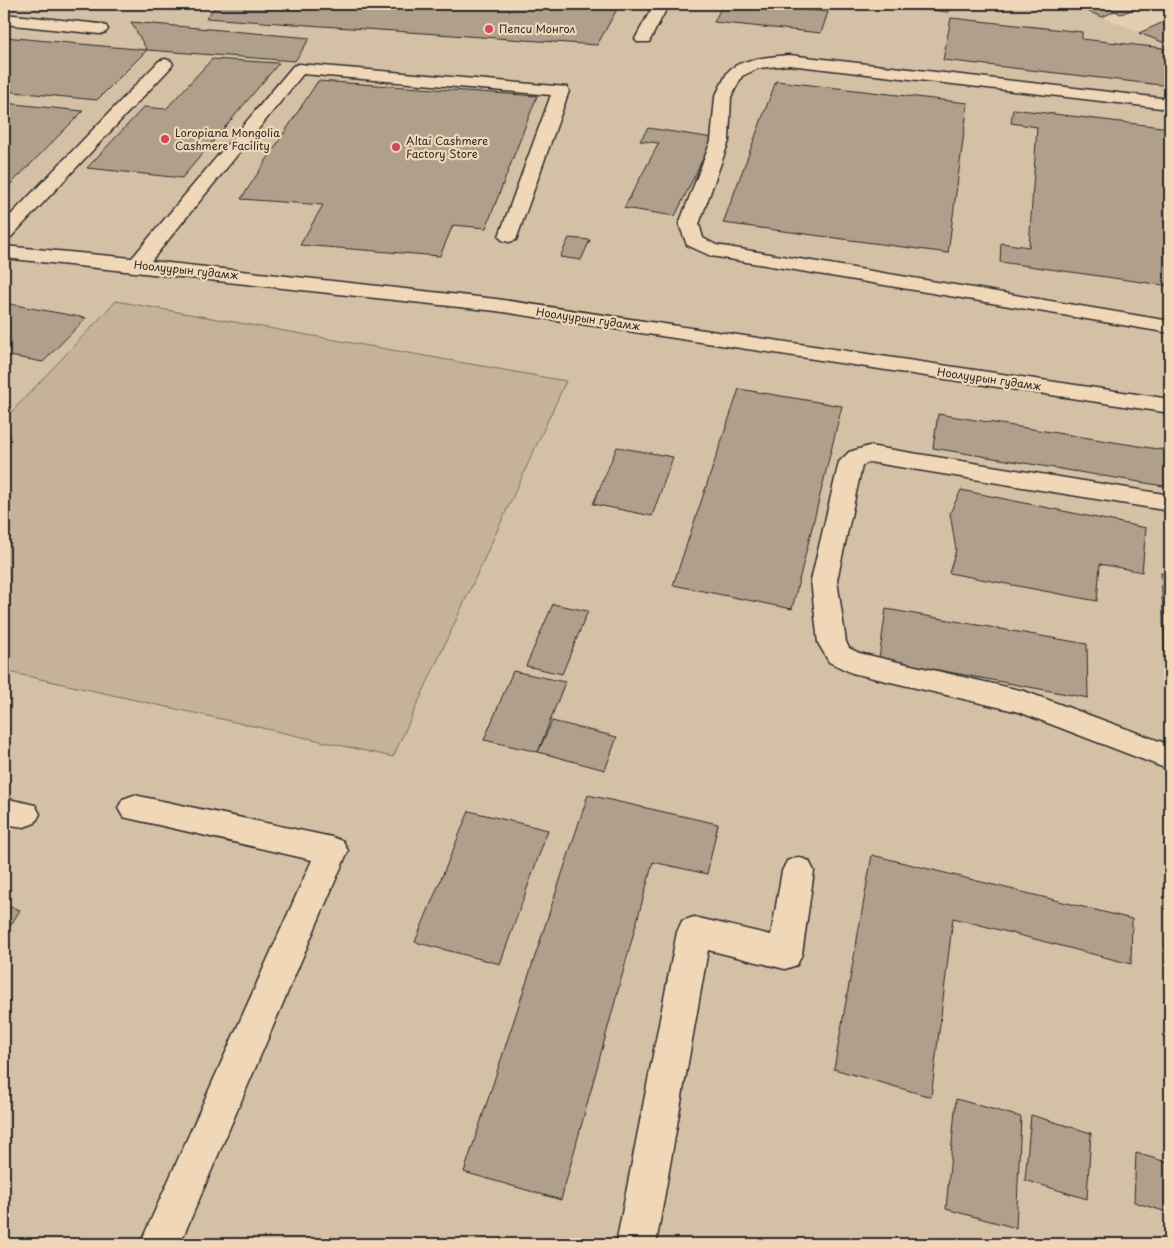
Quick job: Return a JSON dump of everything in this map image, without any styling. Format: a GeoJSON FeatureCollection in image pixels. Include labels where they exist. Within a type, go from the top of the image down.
{"type":"FeatureCollection","features":[{"type":"Feature","properties":{"kind":"street"},"geometry":{"type":"LineString","coordinates":[[643,39],[661,4]]}},
{"type":"Feature","properties":{"kind":"street"},"geometry":{"type":"LineString","coordinates":[[4,19],[100,29]]}},
{"type":"Feature","properties":{"kind":"street"},"geometry":{"type":"LineString","coordinates":[[1170,104],[789,60],[755,64],[734,73],[723,97],[720,141],[689,224],[694,241],[711,250],[1170,327]]}},
{"type":"Feature","properties":{"kind":"street"},"geometry":{"type":"LineString","coordinates":[[4,233],[165,64]]}},
{"type":"Feature","properties":{"kind":"street"},"geometry":{"type":"LineString","coordinates":[[137,265],[300,69],[561,91],[509,236]]}},
{"type":"Feature","properties":{"kind":"street","name":"Ноолуурын гудамж"},"geometry":{"type":"LineString","coordinates":[[4,252],[137,265],[496,306],[1170,406]]}},
{"type":"Feature","properties":{"kind":"street"},"geometry":{"type":"LineString","coordinates":[[1170,503],[869,454],[858,457],[850,462],[824,580],[832,643],[839,655],[852,662],[1024,702],[1170,758]]}},
{"type":"Feature","properties":{"kind":"street"},"geometry":{"type":"LineString","coordinates":[[134,808],[332,851],[160,1244]]}},
{"type":"Feature","properties":{"kind":"street"},"geometry":{"type":"LineString","coordinates":[[636,1244],[694,932],[784,954],[798,871]]}},
{"type":"Feature","properties":{"kind":"shaded area"},"geometry":{"type":"Polygon","coordinates":[[[4,4],[1066,4],[1170,43],[1170,1244],[4,1244],[4,4]]]}},
{"type":"Feature","properties":{"kind":"shaded area"},"geometry":{"type":"Polygon","coordinates":[[[116,301],[566,381],[393,757],[4,671],[4,420],[116,301]]]}},
{"type":"Feature","properties":{"kind":"building","name":"Пепси Монгол"},"geometry":{"type":"Polygon","coordinates":[[[218,4],[620,4],[597,45],[206,18],[218,4]]]}},
{"type":"Feature","properties":{"kind":"building"},"geometry":{"type":"Polygon","coordinates":[[[723,4],[751,4],[828,12],[821,33],[714,22],[723,4]]]}},
{"type":"Feature","properties":{"kind":"building"},"geometry":{"type":"Polygon","coordinates":[[[830,4],[950,4],[948,12],[882,5],[882,8],[870,6],[869,8],[830,4]]]}},
{"type":"Feature","properties":{"kind":"building"},"geometry":{"type":"Polygon","coordinates":[[[1069,4],[1146,4],[1121,14],[1115,11],[1102,17],[1069,4]]]}},
{"type":"Feature","properties":{"kind":"building"},"geometry":{"type":"Polygon","coordinates":[[[951,18],[1082,32],[1082,39],[1163,48],[1164,61],[1170,61],[1170,86],[943,60],[951,18]]]}},
{"type":"Feature","properties":{"kind":"building"},"geometry":{"type":"Polygon","coordinates":[[[1168,20],[1170,21],[1170,45],[1139,33],[1168,20]]]}},
{"type":"Feature","properties":{"kind":"building"},"geometry":{"type":"Polygon","coordinates":[[[131,22],[310,38],[295,61],[147,50],[131,22]]]}},
{"type":"Feature","properties":{"kind":"building"},"geometry":{"type":"Polygon","coordinates":[[[4,37],[147,50],[97,100],[4,91],[4,37]]]}},
{"type":"Feature","properties":{"kind":"building","name":"Loropiana Mongolia Cashmere Facility"},"geometry":{"type":"Polygon","coordinates":[[[212,59],[279,63],[182,178],[87,168],[144,107],[166,109],[212,59]]]}},
{"type":"Feature","properties":{"kind":"building","name":"Altai Cashmere Factory Store"},"geometry":{"type":"Polygon","coordinates":[[[318,81],[537,96],[486,228],[453,225],[440,256],[300,245],[323,205],[241,199],[318,81]]]}},
{"type":"Feature","properties":{"kind":"building"},"geometry":{"type":"Polygon","coordinates":[[[776,81],[968,103],[948,253],[723,223],[776,81]]]}},
{"type":"Feature","properties":{"kind":"building"},"geometry":{"type":"Polygon","coordinates":[[[4,103],[83,111],[4,191],[4,103]]]}},
{"type":"Feature","properties":{"kind":"building"},"geometry":{"type":"Polygon","coordinates":[[[1013,109],[1170,128],[1170,286],[1000,262],[1001,243],[1029,247],[1037,127],[1011,123],[1013,109]]]}},
{"type":"Feature","properties":{"kind":"building"},"geometry":{"type":"Polygon","coordinates":[[[648,128],[713,138],[675,216],[624,208],[659,143],[640,141],[648,128]]]}},
{"type":"Feature","properties":{"kind":"building"},"geometry":{"type":"Polygon","coordinates":[[[569,238],[590,240],[581,260],[560,257],[569,238]]]}},
{"type":"Feature","properties":{"kind":"building"},"geometry":{"type":"Polygon","coordinates":[[[4,303],[86,318],[43,362],[4,355],[4,303]]]}},
{"type":"Feature","properties":{"kind":"building"},"geometry":{"type":"Polygon","coordinates":[[[739,389],[842,406],[792,609],[673,585],[739,389]]]}},
{"type":"Feature","properties":{"kind":"building"},"geometry":{"type":"Polygon","coordinates":[[[938,414],[1170,451],[1170,487],[933,448],[938,414]]]}},
{"type":"Feature","properties":{"kind":"building"},"geometry":{"type":"Polygon","coordinates":[[[617,447],[673,457],[652,516],[593,504],[617,447]]]}},
{"type":"Feature","properties":{"kind":"building"},"geometry":{"type":"Polygon","coordinates":[[[961,490],[1146,528],[1142,572],[1100,564],[1097,601],[949,573],[956,550],[950,513],[961,490]]]}},
{"type":"Feature","properties":{"kind":"building"},"geometry":{"type":"Polygon","coordinates":[[[1161,573],[1170,575],[1170,725],[1168,725],[1161,573]]]}},
{"type":"Feature","properties":{"kind":"building"},"geometry":{"type":"Polygon","coordinates":[[[553,604],[588,611],[562,674],[526,666],[553,604]]]}},
{"type":"Feature","properties":{"kind":"building"},"geometry":{"type":"Polygon","coordinates":[[[886,609],[1087,644],[1088,698],[879,659],[886,609]]]}},
{"type":"Feature","properties":{"kind":"building"},"geometry":{"type":"Polygon","coordinates":[[[513,671],[565,682],[538,752],[484,740],[513,671]]]}},
{"type":"Feature","properties":{"kind":"building"},"geometry":{"type":"Polygon","coordinates":[[[552,721],[617,737],[605,770],[538,752],[552,721]]]}},
{"type":"Feature","properties":{"kind":"building"},"geometry":{"type":"Polygon","coordinates":[[[588,795],[718,824],[707,874],[653,862],[561,1200],[464,1172],[588,795]]]}},
{"type":"Feature","properties":{"kind":"building"},"geometry":{"type":"Polygon","coordinates":[[[469,811],[548,830],[500,964],[415,942],[469,811]]]}},
{"type":"Feature","properties":{"kind":"building"},"geometry":{"type":"Polygon","coordinates":[[[872,855],[1132,919],[1131,964],[953,918],[931,1097],[834,1069],[872,855]]]}},
{"type":"Feature","properties":{"kind":"building"},"geometry":{"type":"Polygon","coordinates":[[[4,905],[20,910],[4,936],[4,905]]]}},
{"type":"Feature","properties":{"kind":"building"},"geometry":{"type":"Polygon","coordinates":[[[956,1099],[1021,1117],[1016,1228],[946,1209],[956,1099]]]}},
{"type":"Feature","properties":{"kind":"building"},"geometry":{"type":"Polygon","coordinates":[[[1031,1115],[1091,1133],[1087,1199],[1025,1180],[1031,1115]]]}},
{"type":"Feature","properties":{"kind":"building"},"geometry":{"type":"Polygon","coordinates":[[[1136,1153],[1170,1163],[1170,1213],[1134,1202],[1136,1153]]]}},
{"type":"Feature","properties":{"kind":"place","name":"Пепси Монгол"},"geometry":{"type":"Point","coordinates":[489,29]}},
{"type":"Feature","properties":{"kind":"place","name":"Loropiana Mongolia Cashmere Facility"},"geometry":{"type":"Point","coordinates":[165,139]}},
{"type":"Feature","properties":{"kind":"place","name":"Altai Cashmere Factory Store"},"geometry":{"type":"Point","coordinates":[396,147]}}]}
